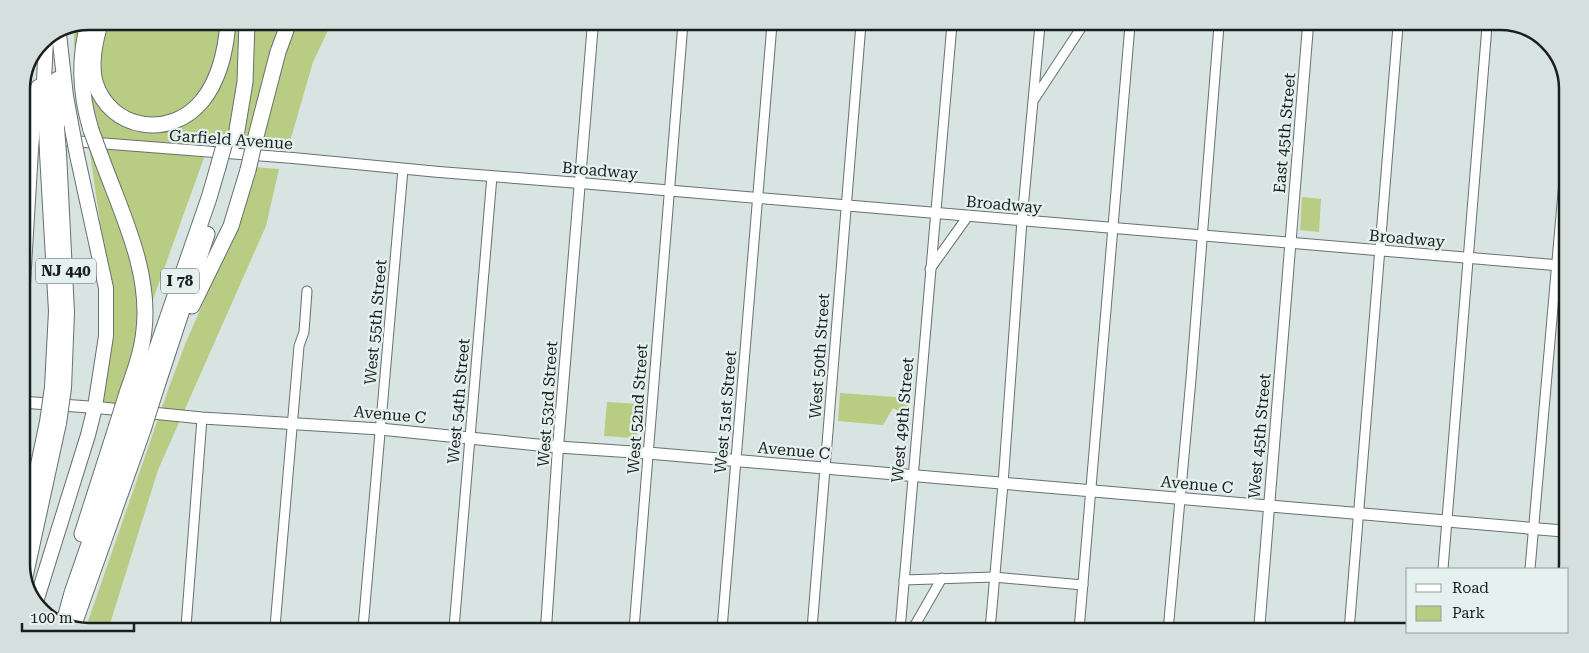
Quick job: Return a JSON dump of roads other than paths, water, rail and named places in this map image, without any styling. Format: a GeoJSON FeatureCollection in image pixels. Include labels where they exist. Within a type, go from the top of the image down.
{"type":"FeatureCollection","features":[{"type":"Feature","properties":{"kind":"highway"},"geometry":{"type":"LineString","coordinates":[[61,615],[78,546],[129,429],[141,394],[142,342],[145,318],[144,291],[136,255],[91,130],[84,104],[81,74],[87,30]]}},
{"type":"Feature","properties":{"kind":"highway"},"geometry":{"type":"LineString","coordinates":[[99,30],[94,57],[94,75],[98,89],[106,102],[117,113],[133,122],[150,125],[166,124],[182,118],[208,94],[220,65],[227,30]]}},
{"type":"Feature","properties":{"kind":"highway","name":"I 78"},"geometry":{"type":"LineString","coordinates":[[230,142],[235,82],[235,30]]}},
{"type":"Feature","properties":{"kind":"highway","name":"I 78"},"geometry":{"type":"LineString","coordinates":[[141,394],[168,354],[223,168],[245,82],[247,30]]}},
{"type":"Feature","properties":{"kind":"highway"},"geometry":{"type":"LineString","coordinates":[[168,354],[173,350],[231,226],[248,170],[278,52],[286,30]]}},
{"type":"Feature","properties":{"kind":"highway"},"geometry":{"type":"LineString","coordinates":[[38,594],[70,495],[95,407],[106,336],[106,288],[72,129],[59,38]]}},
{"type":"Feature","properties":{"kind":"highway","name":"NJ 440"},"geometry":{"type":"LineString","coordinates":[[30,551],[58,387],[53,153],[46,127],[56,90],[59,39]]}},
{"type":"Feature","properties":{"kind":"highway"},"geometry":{"type":"LineString","coordinates":[[30,166],[31,149],[46,127],[46,49]]}},
{"type":"Feature","properties":{"kind":"highway","name":"I 78"},"geometry":{"type":"LineString","coordinates":[[65,617],[209,198],[223,168]]}},
{"type":"Feature","properties":{"kind":"highway","name":"NJ 440"},"geometry":{"type":"LineString","coordinates":[[30,511],[53,423]]}},
{"type":"Feature","properties":{"kind":"highway","name":"I 78"},"geometry":{"type":"LineString","coordinates":[[75,621],[129,429]]}},
{"type":"Feature","properties":{"kind":"highway"},"geometry":{"type":"LineString","coordinates":[[44,602],[66,522],[70,495]]}},
{"type":"Feature","properties":{"kind":"main road","name":"Avenue C"},"geometry":{"type":"LineString","coordinates":[[30,403],[202,418],[380,429],[558,447],[648,453],[1559,531]]}},
{"type":"Feature","properties":{"kind":"street","name":"West 53rd Street"},"geometry":{"type":"LineString","coordinates":[[546,623],[558,447],[592,30]]}},
{"type":"Feature","properties":{"kind":"street","name":"West 52nd Street"},"geometry":{"type":"LineString","coordinates":[[634,623],[682,30]]}},
{"type":"Feature","properties":{"kind":"street","name":"West 51st Street"},"geometry":{"type":"LineString","coordinates":[[722,623],[771,30]]}},
{"type":"Feature","properties":{"kind":"street","name":"West 50th Street"},"geometry":{"type":"LineString","coordinates":[[813,623],[861,30]]}},
{"type":"Feature","properties":{"kind":"street","name":"West 49th Street"},"geometry":{"type":"LineString","coordinates":[[900,623],[951,30]]}},
{"type":"Feature","properties":{"kind":"street"},"geometry":{"type":"LineString","coordinates":[[991,623],[1003,484],[1022,220],[1040,30]]}},
{"type":"Feature","properties":{"kind":"street"},"geometry":{"type":"LineString","coordinates":[[1033,100],[1080,30]]}},
{"type":"Feature","properties":{"kind":"street"},"geometry":{"type":"LineString","coordinates":[[1080,623],[1130,30]]}},
{"type":"Feature","properties":{"kind":"street"},"geometry":{"type":"LineString","coordinates":[[1169,623],[1181,499],[1219,30]]}},
{"type":"Feature","properties":{"kind":"street","name":"East 45th Street"},"geometry":{"type":"LineString","coordinates":[[1290,243],[1308,30]]}},
{"type":"Feature","properties":{"kind":"street"},"geometry":{"type":"LineString","coordinates":[[1349,623],[1398,30]]}},
{"type":"Feature","properties":{"kind":"street"},"geometry":{"type":"LineString","coordinates":[[1443,568],[1487,30]]}},
{"type":"Feature","properties":{"kind":"street","name":"Garfield Avenue"},"geometry":{"type":"LineString","coordinates":[[30,139],[301,159],[439,172]]}},
{"type":"Feature","properties":{"kind":"street","name":"West 55th Street"},"geometry":{"type":"LineString","coordinates":[[363,623],[403,169]]}},
{"type":"Feature","properties":{"kind":"street","name":"Broadway"},"geometry":{"type":"LineString","coordinates":[[439,172],[1559,266]]}},
{"type":"Feature","properties":{"kind":"street","name":"West 54th Street"},"geometry":{"type":"LineString","coordinates":[[454,623],[492,176]]}},
{"type":"Feature","properties":{"kind":"street"},"geometry":{"type":"LineString","coordinates":[[930,269],[968,216]]}},
{"type":"Feature","properties":{"kind":"street","name":"West 45th Street"},"geometry":{"type":"LineString","coordinates":[[1260,623],[1290,243]]}},
{"type":"Feature","properties":{"kind":"street"},"geometry":{"type":"LineString","coordinates":[[274,623],[299,346],[304,332],[307,291]]}},
{"type":"Feature","properties":{"kind":"street"},"geometry":{"type":"LineString","coordinates":[[1530,568],[1559,294]]}},
{"type":"Feature","properties":{"kind":"street"},"geometry":{"type":"LineString","coordinates":[[186,623],[202,418]]}},
{"type":"Feature","properties":{"kind":"street"},"geometry":{"type":"LineString","coordinates":[[904,580],[994,577],[1083,585]]}},
{"type":"Feature","properties":{"kind":"street"},"geometry":{"type":"LineString","coordinates":[[916,623],[942,578]]}}]}
